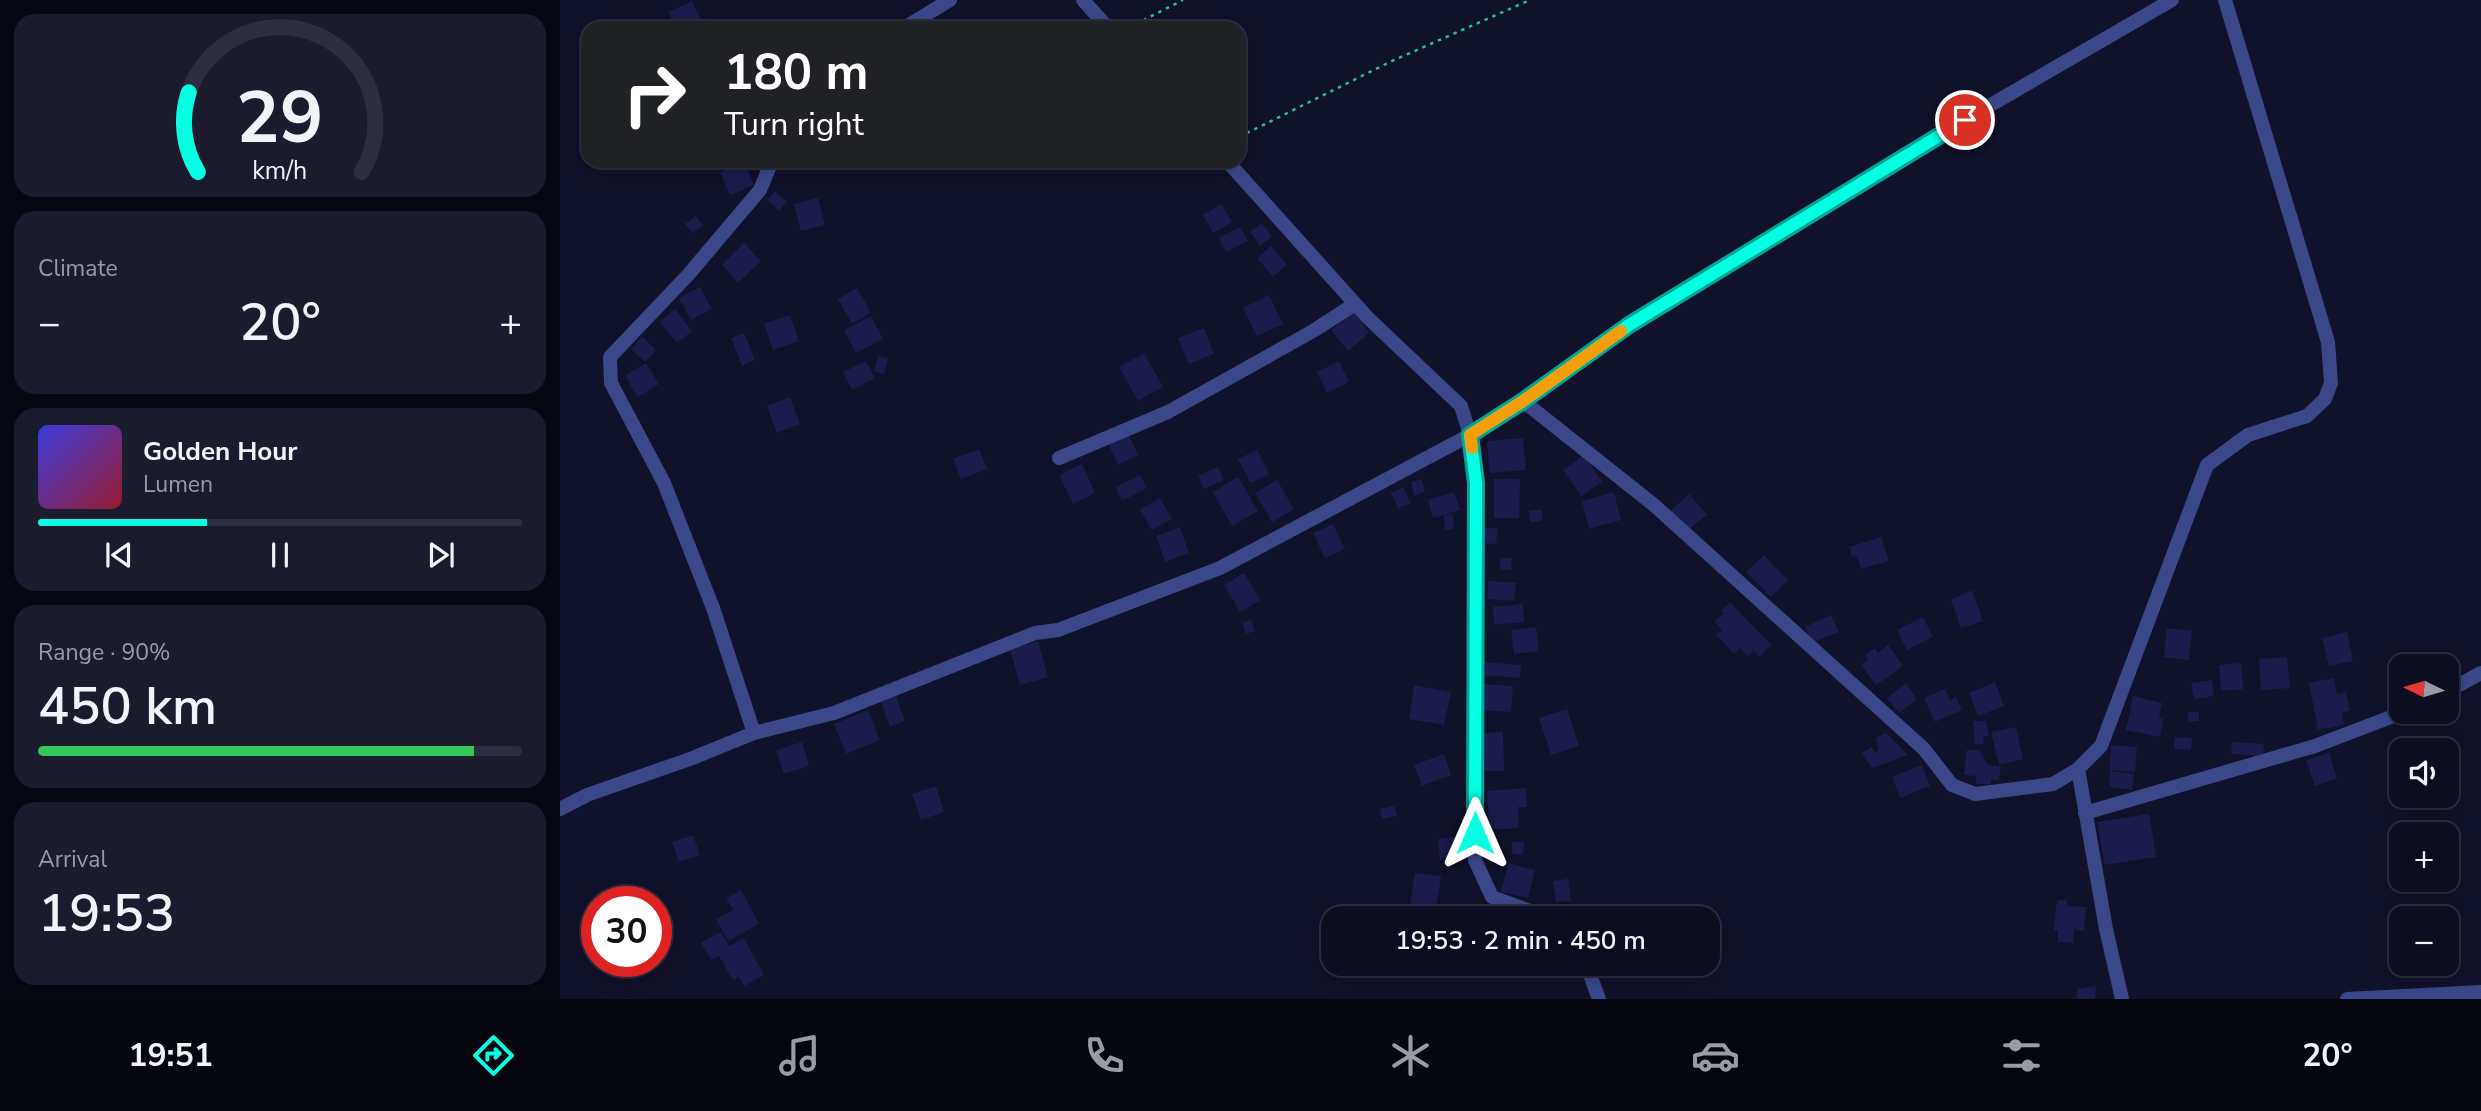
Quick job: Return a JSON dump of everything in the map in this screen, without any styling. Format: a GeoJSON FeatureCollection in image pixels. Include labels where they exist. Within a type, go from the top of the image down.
{"type":"FeatureCollection","features":[{"type":"Feature","properties":{"kind":"street"},"geometry":{"type":"LineString","coordinates":[[916,21],[950,0]]}},
{"type":"Feature","properties":{"kind":"street"},"geometry":{"type":"LineString","coordinates":[[1083,0],[1102,21]]}},
{"type":"Feature","properties":{"kind":"street"},"geometry":{"type":"LineString","coordinates":[[560,809],[587,795],[690,760],[754,733],[834,713],[1035,633],[1058,630],[1220,568],[1470,435],[1641,318],[1918,147],[2172,0]]}},
{"type":"Feature","properties":{"kind":"street"},"geometry":{"type":"LineString","coordinates":[[1523,401],[1654,505],[1924,749],[1952,785],[1975,794],[2053,784],[2078,769],[2101,746],[2207,465],[2248,435],[2307,416],[2325,399],[2331,383],[2328,342],[2225,0]]}},
{"type":"Feature","properties":{"kind":"street"},"geometry":{"type":"LineString","coordinates":[[754,733],[713,608],[664,483],[611,383],[610,357],[688,275],[760,190],[769,168]]}},
{"type":"Feature","properties":{"kind":"street"},"geometry":{"type":"LineString","coordinates":[[1233,168],[1355,304],[1461,406],[1470,435],[1476,483],[1475,860],[1492,897],[1517,906]]}},
{"type":"Feature","properties":{"kind":"street"},"geometry":{"type":"LineString","coordinates":[[1059,458],[1168,412],[1355,304]]}},
{"type":"Feature","properties":{"kind":"street"},"geometry":{"type":"LineString","coordinates":[[2459,685],[2481,673]]}},
{"type":"Feature","properties":{"kind":"street"},"geometry":{"type":"LineString","coordinates":[[2085,813],[2315,746],[2389,718]]}},
{"type":"Feature","properties":{"kind":"street"},"geometry":{"type":"LineString","coordinates":[[2078,769],[2106,929],[2122,999]]}},
{"type":"Feature","properties":{"kind":"street"},"geometry":{"type":"LineString","coordinates":[[1590,976],[1598,999]]}},
{"type":"Feature","properties":{"kind":"street"},"geometry":{"type":"LineString","coordinates":[[2347,999],[2481,992]]}},
{"type":"Feature","properties":{"kind":"path"},"geometry":{"type":"LineString","coordinates":[[1142,21],[1183,0]]}},
{"type":"Feature","properties":{"kind":"path"},"geometry":{"type":"LineString","coordinates":[[1246,134],[1392,61],[1530,0]]}},
{"type":"Feature","properties":{"kind":"building"},"geometry":{"type":"Polygon","coordinates":[[[692,1],[701,20],[705,18],[706,21],[672,21],[668,12],[692,1]]]}},
{"type":"Feature","properties":{"kind":"building"},"geometry":{"type":"Polygon","coordinates":[[[730,168],[747,168],[754,185],[730,195],[720,172],[730,168]]]}},
{"type":"Feature","properties":{"kind":"building"},"geometry":{"type":"Polygon","coordinates":[[[775,191],[787,202],[779,211],[767,200],[775,191]]]}},
{"type":"Feature","properties":{"kind":"building"},"geometry":{"type":"Polygon","coordinates":[[[818,198],[825,225],[801,231],[794,204],[818,198]]]}},
{"type":"Feature","properties":{"kind":"building"},"geometry":{"type":"Polygon","coordinates":[[[1221,204],[1232,222],[1213,233],[1203,215],[1221,204]]]}},
{"type":"Feature","properties":{"kind":"building"},"geometry":{"type":"Polygon","coordinates":[[[696,216],[703,226],[693,233],[685,224],[696,216]]]}},
{"type":"Feature","properties":{"kind":"building"},"geometry":{"type":"Polygon","coordinates":[[[1262,223],[1272,237],[1260,246],[1250,232],[1262,223]]]}},
{"type":"Feature","properties":{"kind":"building"},"geometry":{"type":"Polygon","coordinates":[[[1240,227],[1248,241],[1226,252],[1219,238],[1240,227]]]}},
{"type":"Feature","properties":{"kind":"building"},"geometry":{"type":"Polygon","coordinates":[[[744,243],[761,261],[738,283],[722,265],[744,243]]]}},
{"type":"Feature","properties":{"kind":"building"},"geometry":{"type":"Polygon","coordinates":[[[1271,246],[1287,265],[1273,277],[1257,258],[1271,246]]]}},
{"type":"Feature","properties":{"kind":"building"},"geometry":{"type":"Polygon","coordinates":[[[700,287],[712,309],[691,320],[679,298],[700,287]]]}},
{"type":"Feature","properties":{"kind":"building"},"geometry":{"type":"Polygon","coordinates":[[[857,288],[871,313],[852,324],[838,299],[857,288]]]}},
{"type":"Feature","properties":{"kind":"building"},"geometry":{"type":"Polygon","coordinates":[[[1269,295],[1283,324],[1257,336],[1243,308],[1269,295]]]}},
{"type":"Feature","properties":{"kind":"building"},"geometry":{"type":"Polygon","coordinates":[[[675,309],[692,331],[677,343],[660,322],[675,309]]]}},
{"type":"Feature","properties":{"kind":"building"},"geometry":{"type":"Polygon","coordinates":[[[1353,312],[1369,333],[1348,351],[1331,330],[1353,312]]]}},
{"type":"Feature","properties":{"kind":"building"},"geometry":{"type":"Polygon","coordinates":[[[790,315],[799,341],[773,350],[764,324],[790,315]]]}},
{"type":"Feature","properties":{"kind":"building"},"geometry":{"type":"Polygon","coordinates":[[[871,316],[883,339],[856,353],[844,330],[871,316]]]}},
{"type":"Feature","properties":{"kind":"building"},"geometry":{"type":"Polygon","coordinates":[[[1204,328],[1214,354],[1189,364],[1178,338],[1204,328]]]}},
{"type":"Feature","properties":{"kind":"building"},"geometry":{"type":"Polygon","coordinates":[[[744,333],[755,360],[742,366],[731,338],[744,333]]]}},
{"type":"Feature","properties":{"kind":"building"},"geometry":{"type":"Polygon","coordinates":[[[642,336],[656,350],[645,362],[631,349],[642,336]]]}},
{"type":"Feature","properties":{"kind":"building"},"geometry":{"type":"Polygon","coordinates":[[[1144,353],[1163,387],[1138,401],[1119,367],[1144,353]]]}},
{"type":"Feature","properties":{"kind":"building"},"geometry":{"type":"Polygon","coordinates":[[[878,356],[888,358],[884,374],[874,371],[878,356]]]}},
{"type":"Feature","properties":{"kind":"building"},"geometry":{"type":"Polygon","coordinates":[[[866,361],[875,378],[852,390],[843,372],[866,361]]]}},
{"type":"Feature","properties":{"kind":"building"},"geometry":{"type":"Polygon","coordinates":[[[1339,361],[1349,382],[1327,393],[1317,372],[1339,361]]]}},
{"type":"Feature","properties":{"kind":"building"},"geometry":{"type":"Polygon","coordinates":[[[646,363],[659,384],[638,397],[625,376],[646,363]]]}},
{"type":"Feature","properties":{"kind":"building"},"geometry":{"type":"Polygon","coordinates":[[[790,397],[800,424],[777,433],[767,406],[790,397]]]}},
{"type":"Feature","properties":{"kind":"building"},"geometry":{"type":"Polygon","coordinates":[[[1128,433],[1138,455],[1118,465],[1108,443],[1128,433]]]}},
{"type":"Feature","properties":{"kind":"building"},"geometry":{"type":"Polygon","coordinates":[[[1523,438],[1526,470],[1490,473],[1487,441],[1523,438]]]}},
{"type":"Feature","properties":{"kind":"building"},"geometry":{"type":"Polygon","coordinates":[[[979,449],[987,469],[961,479],[953,459],[979,449]]]}},
{"type":"Feature","properties":{"kind":"building"},"geometry":{"type":"Polygon","coordinates":[[[1257,450],[1269,474],[1251,483],[1238,459],[1257,450]]]}},
{"type":"Feature","properties":{"kind":"building"},"geometry":{"type":"Polygon","coordinates":[[[1584,455],[1602,482],[1581,496],[1563,470],[1584,455]]]}},
{"type":"Feature","properties":{"kind":"building"},"geometry":{"type":"Polygon","coordinates":[[[1082,464],[1095,493],[1073,504],[1059,475],[1082,464]]]}},
{"type":"Feature","properties":{"kind":"building"},"geometry":{"type":"Polygon","coordinates":[[[1218,467],[1224,480],[1204,489],[1198,476],[1218,467]]]}},
{"type":"Feature","properties":{"kind":"building"},"geometry":{"type":"Polygon","coordinates":[[[1140,475],[1147,488],[1122,501],[1116,487],[1140,475]]]}},
{"type":"Feature","properties":{"kind":"building"},"geometry":{"type":"Polygon","coordinates":[[[1238,477],[1258,511],[1232,526],[1213,492],[1238,477]]]}},
{"type":"Feature","properties":{"kind":"building"},"geometry":{"type":"Polygon","coordinates":[[[1422,479],[1425,492],[1414,496],[1411,482],[1422,479]]]}},
{"type":"Feature","properties":{"kind":"building"},"geometry":{"type":"Polygon","coordinates":[[[1494,479],[1520,479],[1519,518],[1494,518],[1494,479]]]}},
{"type":"Feature","properties":{"kind":"building"},"geometry":{"type":"Polygon","coordinates":[[[1277,480],[1294,509],[1272,522],[1255,493],[1277,480]]]}},
{"type":"Feature","properties":{"kind":"building"},"geometry":{"type":"Polygon","coordinates":[[[1403,487],[1411,503],[1398,508],[1391,493],[1403,487]]]}},
{"type":"Feature","properties":{"kind":"building"},"geometry":{"type":"Polygon","coordinates":[[[1454,492],[1460,510],[1433,518],[1428,500],[1454,492]]]}},
{"type":"Feature","properties":{"kind":"building"},"geometry":{"type":"Polygon","coordinates":[[[1614,492],[1621,520],[1589,529],[1582,501],[1614,492]]]}},
{"type":"Feature","properties":{"kind":"building"},"geometry":{"type":"Polygon","coordinates":[[[1689,494],[1707,515],[1687,531],[1670,511],[1689,494]]]}},
{"type":"Feature","properties":{"kind":"building"},"geometry":{"type":"Polygon","coordinates":[[[1160,498],[1172,519],[1152,530],[1140,510],[1160,498]]]}},
{"type":"Feature","properties":{"kind":"building"},"geometry":{"type":"Polygon","coordinates":[[[1529,510],[1542,510],[1542,521],[1530,522],[1529,510]]]}},
{"type":"Feature","properties":{"kind":"building"},"geometry":{"type":"Polygon","coordinates":[[[1453,514],[1454,529],[1445,530],[1444,515],[1453,514]]]}},
{"type":"Feature","properties":{"kind":"building"},"geometry":{"type":"Polygon","coordinates":[[[1333,524],[1345,549],[1325,558],[1313,533],[1333,524]]]}},
{"type":"Feature","properties":{"kind":"building"},"geometry":{"type":"Polygon","coordinates":[[[1180,527],[1189,553],[1165,562],[1156,536],[1180,527]]]}},
{"type":"Feature","properties":{"kind":"building"},"geometry":{"type":"Polygon","coordinates":[[[1483,527],[1498,529],[1496,544],[1482,543],[1483,527]]]}},
{"type":"Feature","properties":{"kind":"building"},"geometry":{"type":"Polygon","coordinates":[[[1881,537],[1889,561],[1861,569],[1857,556],[1852,557],[1849,547],[1881,537]]]}},
{"type":"Feature","properties":{"kind":"building"},"geometry":{"type":"Polygon","coordinates":[[[1764,555],[1788,580],[1771,597],[1746,572],[1764,555]]]}},
{"type":"Feature","properties":{"kind":"building"},"geometry":{"type":"Polygon","coordinates":[[[1500,558],[1512,558],[1511,570],[1500,570],[1500,558]]]}},
{"type":"Feature","properties":{"kind":"building"},"geometry":{"type":"Polygon","coordinates":[[[1244,573],[1260,600],[1240,612],[1224,585],[1244,573]]]}},
{"type":"Feature","properties":{"kind":"building"},"geometry":{"type":"Polygon","coordinates":[[[1488,581],[1516,583],[1514,601],[1487,599],[1488,581]]]}},
{"type":"Feature","properties":{"kind":"building"},"geometry":{"type":"Polygon","coordinates":[[[1972,590],[1983,621],[1961,628],[1951,600],[1972,590]]]}},
{"type":"Feature","properties":{"kind":"building"},"geometry":{"type":"Polygon","coordinates":[[[1730,602],[1771,645],[1759,657],[1754,651],[1748,657],[1740,648],[1734,654],[1716,635],[1722,630],[1714,621],[1724,613],[1721,610],[1730,602]]]}},
{"type":"Feature","properties":{"kind":"building"},"geometry":{"type":"Polygon","coordinates":[[[1523,604],[1524,622],[1494,625],[1493,607],[1523,604]]]}},
{"type":"Feature","properties":{"kind":"building"},"geometry":{"type":"Polygon","coordinates":[[[1831,615],[1839,632],[1812,643],[1805,627],[1831,615]]]}},
{"type":"Feature","properties":{"kind":"building"},"geometry":{"type":"Polygon","coordinates":[[[1923,617],[1933,637],[1907,650],[1897,630],[1923,617]]]}},
{"type":"Feature","properties":{"kind":"building"},"geometry":{"type":"Polygon","coordinates":[[[1251,620],[1255,631],[1246,634],[1242,623],[1251,620]]]}},
{"type":"Feature","properties":{"kind":"building"},"geometry":{"type":"Polygon","coordinates":[[[1536,627],[1539,651],[1514,654],[1511,630],[1536,627]]]}},
{"type":"Feature","properties":{"kind":"building"},"geometry":{"type":"Polygon","coordinates":[[[2167,628],[2192,631],[2189,660],[2164,657],[2167,628]]]}},
{"type":"Feature","properties":{"kind":"building"},"geometry":{"type":"Polygon","coordinates":[[[2347,632],[2353,661],[2329,666],[2322,638],[2347,632]]]}},
{"type":"Feature","properties":{"kind":"building"},"geometry":{"type":"Polygon","coordinates":[[[1038,641],[1048,677],[1020,685],[1010,649],[1038,641]]]}},
{"type":"Feature","properties":{"kind":"building"},"geometry":{"type":"Polygon","coordinates":[[[1888,645],[1903,666],[1876,685],[1861,665],[1868,659],[1865,655],[1875,648],[1878,653],[1888,645]]]}},
{"type":"Feature","properties":{"kind":"building"},"geometry":{"type":"Polygon","coordinates":[[[2287,657],[2290,688],[2261,690],[2259,659],[2287,657]]]}},
{"type":"Feature","properties":{"kind":"building"},"geometry":{"type":"Polygon","coordinates":[[[1482,662],[1521,665],[1520,678],[1481,675],[1482,662]]]}},
{"type":"Feature","properties":{"kind":"building"},"geometry":{"type":"Polygon","coordinates":[[[2241,663],[2243,689],[2221,691],[2219,665],[2241,663]]]}},
{"type":"Feature","properties":{"kind":"building"},"geometry":{"type":"Polygon","coordinates":[[[2334,678],[2337,694],[2346,692],[2350,711],[2342,712],[2344,725],[2318,730],[2309,683],[2334,678]]]}},
{"type":"Feature","properties":{"kind":"building"},"geometry":{"type":"Polygon","coordinates":[[[2212,680],[2214,696],[2194,699],[2191,683],[2212,680]]]}},
{"type":"Feature","properties":{"kind":"building"},"geometry":{"type":"Polygon","coordinates":[[[1995,682],[2004,706],[1978,716],[1969,693],[1995,682]]]}},
{"type":"Feature","properties":{"kind":"building"},"geometry":{"type":"Polygon","coordinates":[[[1906,683],[1917,699],[1899,713],[1887,698],[1906,683]]]}},
{"type":"Feature","properties":{"kind":"building"},"geometry":{"type":"Polygon","coordinates":[[[1483,684],[1513,686],[1511,712],[1481,710],[1483,684]]]}},
{"type":"Feature","properties":{"kind":"building"},"geometry":{"type":"Polygon","coordinates":[[[1414,685],[1451,692],[1444,725],[1409,719],[1414,685]]]}},
{"type":"Feature","properties":{"kind":"building"},"geometry":{"type":"Polygon","coordinates":[[[1945,689],[1950,700],[1956,697],[1962,710],[1935,722],[1924,698],[1945,689]]]}},
{"type":"Feature","properties":{"kind":"building"},"geometry":{"type":"Polygon","coordinates":[[[896,696],[905,721],[890,727],[881,702],[896,696]]]}},
{"type":"Feature","properties":{"kind":"building"},"geometry":{"type":"Polygon","coordinates":[[[2133,696],[2162,703],[2159,717],[2163,720],[2160,737],[2126,730],[2133,696]]]}},
{"type":"Feature","properties":{"kind":"building"},"geometry":{"type":"Polygon","coordinates":[[[1567,709],[1579,746],[1551,755],[1539,718],[1567,709]]]}},
{"type":"Feature","properties":{"kind":"building"},"geometry":{"type":"Polygon","coordinates":[[[868,710],[880,740],[846,754],[834,724],[868,710]]]}},
{"type":"Feature","properties":{"kind":"building"},"geometry":{"type":"Polygon","coordinates":[[[2188,712],[2199,712],[2199,721],[2188,722],[2188,712]]]}},
{"type":"Feature","properties":{"kind":"building"},"geometry":{"type":"Polygon","coordinates":[[[1973,721],[1986,721],[1989,736],[1983,736],[1984,744],[1975,745],[1973,721]]]}},
{"type":"Feature","properties":{"kind":"building"},"geometry":{"type":"Polygon","coordinates":[[[2016,727],[2023,759],[1999,765],[1991,732],[2016,727]]]}},
{"type":"Feature","properties":{"kind":"building"},"geometry":{"type":"Polygon","coordinates":[[[1503,732],[1504,771],[1482,771],[1481,733],[1503,732]]]}},
{"type":"Feature","properties":{"kind":"building"},"geometry":{"type":"Polygon","coordinates":[[[1886,733],[1908,755],[1872,768],[1862,753],[1872,747],[1875,752],[1878,751],[1876,738],[1886,733]]]}},
{"type":"Feature","properties":{"kind":"building"},"geometry":{"type":"Polygon","coordinates":[[[2175,737],[2192,738],[2191,750],[2174,749],[2175,737]]]}},
{"type":"Feature","properties":{"kind":"building"},"geometry":{"type":"Polygon","coordinates":[[[802,742],[809,766],[784,774],[776,750],[802,742]]]}},
{"type":"Feature","properties":{"kind":"building"},"geometry":{"type":"Polygon","coordinates":[[[2232,742],[2264,744],[2263,756],[2231,754],[2232,742]]]}},
{"type":"Feature","properties":{"kind":"building"},"geometry":{"type":"Polygon","coordinates":[[[2111,745],[2137,747],[2135,772],[2110,770],[2111,745]]]}},
{"type":"Feature","properties":{"kind":"building"},"geometry":{"type":"Polygon","coordinates":[[[1967,750],[1979,750],[1988,765],[2001,766],[1999,780],[1991,780],[1991,784],[1976,784],[1976,776],[1964,775],[1967,750]]]}},
{"type":"Feature","properties":{"kind":"building"},"geometry":{"type":"Polygon","coordinates":[[[2329,753],[2337,778],[2315,786],[2306,760],[2329,753]]]}},
{"type":"Feature","properties":{"kind":"building"},"geometry":{"type":"Polygon","coordinates":[[[1444,754],[1451,775],[1422,786],[1414,765],[1444,754]]]}},
{"type":"Feature","properties":{"kind":"building"},"geometry":{"type":"Polygon","coordinates":[[[1922,765],[1930,786],[1900,798],[1892,777],[1922,765]]]}},
{"type":"Feature","properties":{"kind":"building"},"geometry":{"type":"Polygon","coordinates":[[[2110,771],[2134,774],[2132,790],[2109,787],[2110,771]]]}},
{"type":"Feature","properties":{"kind":"building"},"geometry":{"type":"Polygon","coordinates":[[[936,786],[944,812],[921,820],[912,794],[936,786]]]}},
{"type":"Feature","properties":{"kind":"building"},"geometry":{"type":"Polygon","coordinates":[[[1526,788],[1527,807],[1518,807],[1519,828],[1489,830],[1487,791],[1526,788]]]}},
{"type":"Feature","properties":{"kind":"building"},"geometry":{"type":"Polygon","coordinates":[[[1394,806],[1397,816],[1382,819],[1380,809],[1394,806]]]}},
{"type":"Feature","properties":{"kind":"building"},"geometry":{"type":"Polygon","coordinates":[[[2149,814],[2156,857],[2105,865],[2097,822],[2149,814]]]}},
{"type":"Feature","properties":{"kind":"building"},"geometry":{"type":"Polygon","coordinates":[[[693,835],[700,855],[679,862],[672,842],[693,835]]]}},
{"type":"Feature","properties":{"kind":"building"},"geometry":{"type":"Polygon","coordinates":[[[1458,837],[1460,859],[1440,860],[1438,839],[1458,837]]]}},
{"type":"Feature","properties":{"kind":"building"},"geometry":{"type":"Polygon","coordinates":[[[1512,842],[1524,842],[1523,855],[1512,854],[1512,842]]]}},
{"type":"Feature","properties":{"kind":"building"},"geometry":{"type":"Polygon","coordinates":[[[1508,863],[1535,870],[1528,898],[1501,892],[1508,863]]]}},
{"type":"Feature","properties":{"kind":"building"},"geometry":{"type":"Polygon","coordinates":[[[1415,873],[1441,876],[1437,906],[1410,906],[1415,873]]]}},
{"type":"Feature","properties":{"kind":"building"},"geometry":{"type":"Polygon","coordinates":[[[1568,879],[1571,901],[1556,902],[1553,881],[1568,879]]]}},
{"type":"Feature","properties":{"kind":"building"},"geometry":{"type":"Polygon","coordinates":[[[741,890],[759,924],[728,941],[716,919],[733,910],[726,898],[741,890]]]}},
{"type":"Feature","properties":{"kind":"building"},"geometry":{"type":"Polygon","coordinates":[[[2057,900],[2067,900],[2067,906],[2086,907],[2084,931],[2074,930],[2073,943],[2058,942],[2058,930],[2054,930],[2057,900]]]}},
{"type":"Feature","properties":{"kind":"building"},"geometry":{"type":"Polygon","coordinates":[[[721,932],[729,946],[744,938],[764,975],[744,986],[739,977],[733,980],[719,956],[711,960],[701,943],[721,932]]]}},
{"type":"Feature","properties":{"kind":"building"},"geometry":{"type":"Polygon","coordinates":[[[2096,986],[2095,999],[2077,999],[2077,989],[2096,986]]]}},
{"type":"Feature","properties":{"kind":"slow traffic"},"geometry":{"type":"LineString","coordinates":[[1472,448],[1470,435],[1621,331]]}},
{"type":"Feature","properties":{"kind":"route"},"geometry":{"type":"LineString","coordinates":[[1475,833],[1476,483],[1470,435],[1523,401],[1629,325],[1965,120]]}}]}
